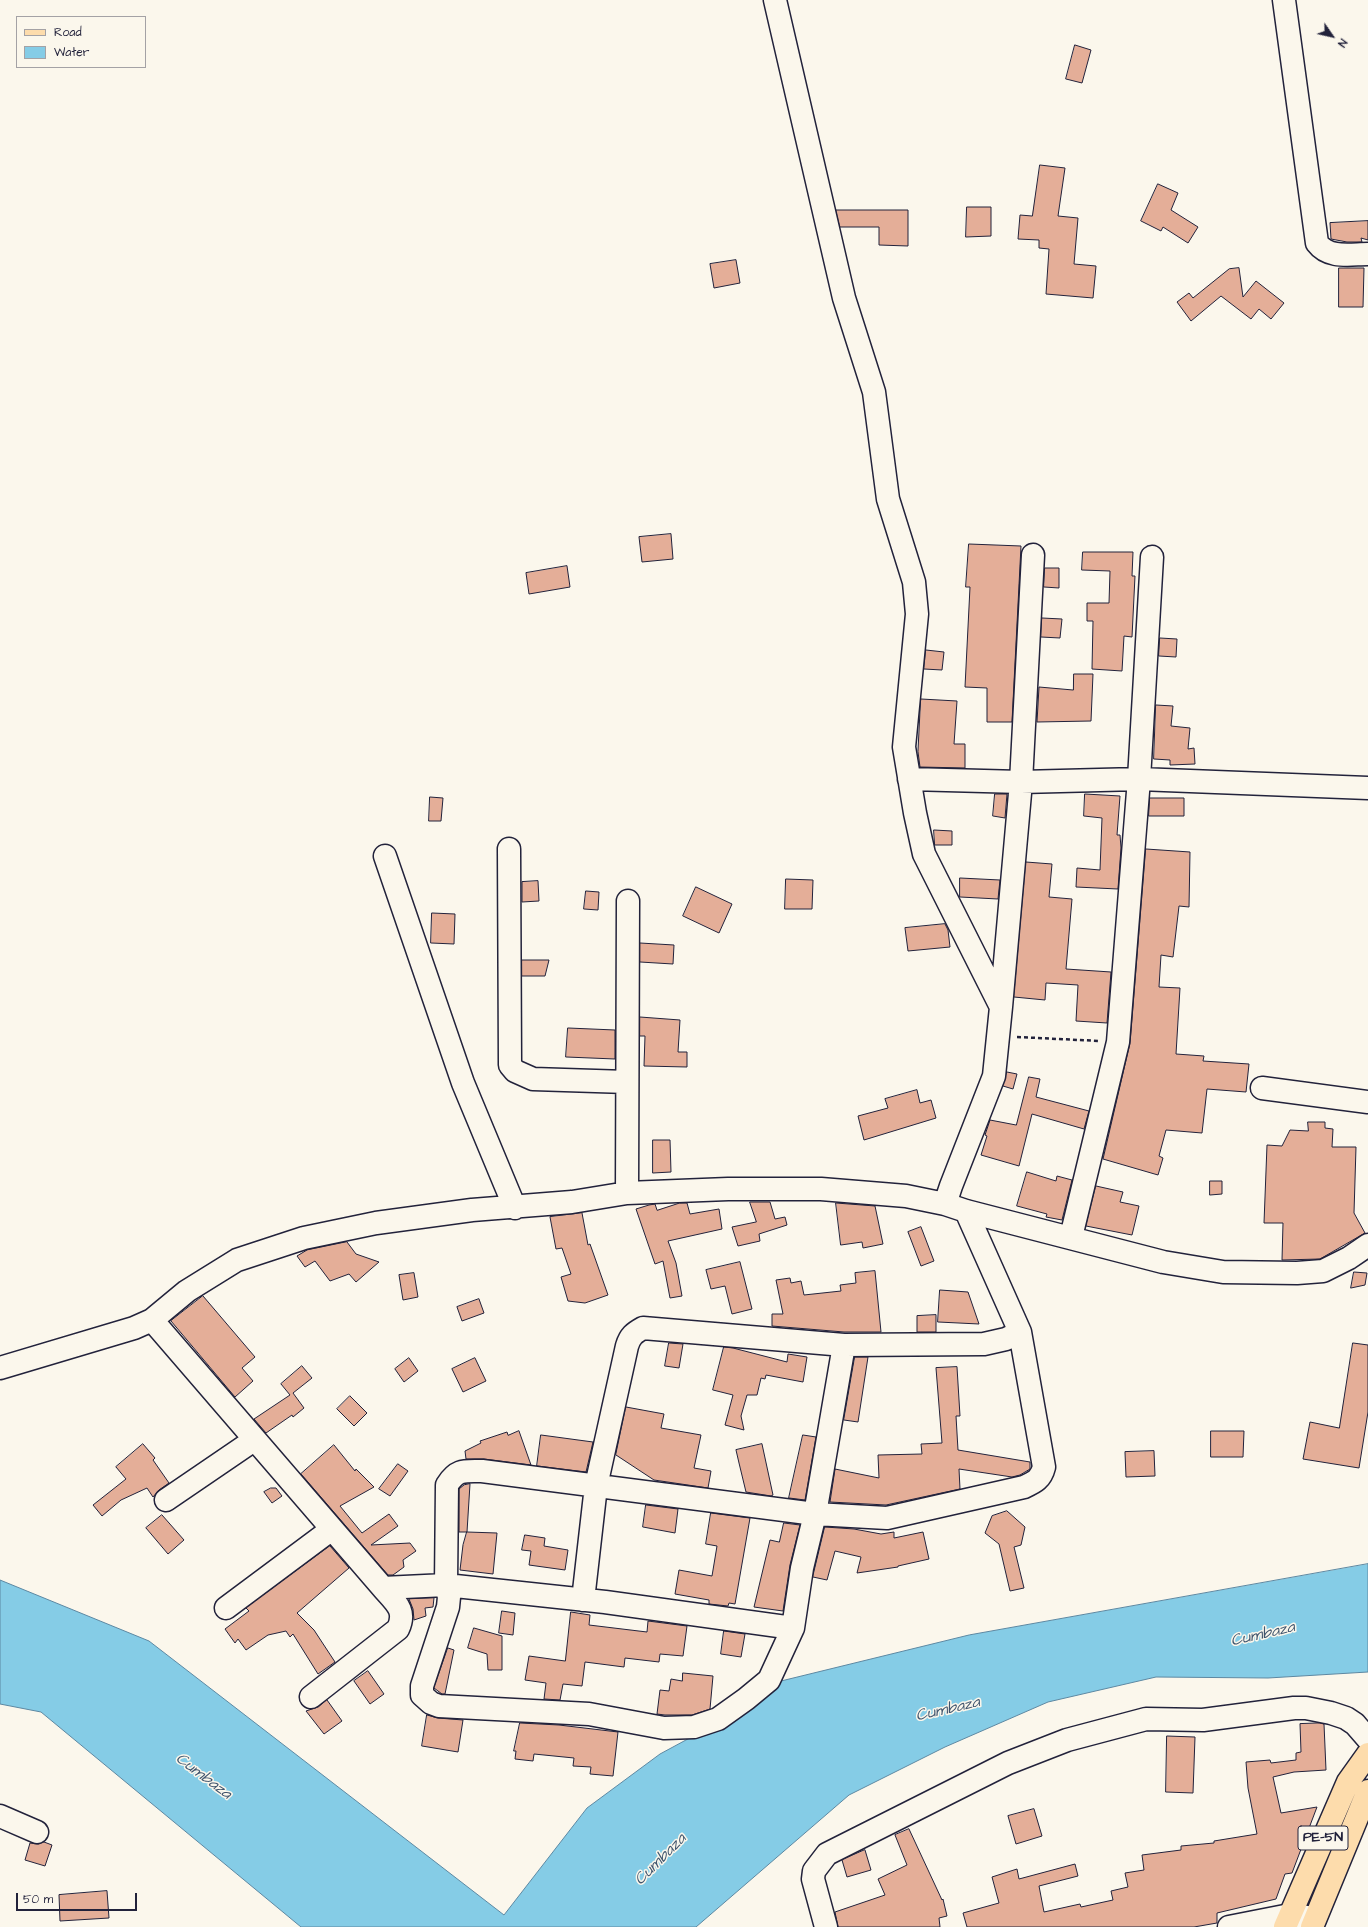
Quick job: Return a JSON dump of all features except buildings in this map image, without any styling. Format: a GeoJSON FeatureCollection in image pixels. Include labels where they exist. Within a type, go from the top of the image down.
{"type":"FeatureCollection","features":[{"type":"Feature","properties":{"kind":"main road","name":"PE-5N"},"geometry":{"type":"LineString","coordinates":[[1287,1921],[1348,1782],[1368,1754]]}},
{"type":"Feature","properties":{"kind":"main road","name":"PE-5N"},"geometry":{"type":"LineString","coordinates":[[1314,1923],[1368,1791]]}},
{"type":"Feature","properties":{"kind":"street"},"geometry":{"type":"LineString","coordinates":[[775,0],[844,298],[874,392],[888,500],[914,582],[917,614],[904,747],[924,854],[1001,1008]]}},
{"type":"Feature","properties":{"kind":"street"},"geometry":{"type":"LineString","coordinates":[[1284,0],[1317,243],[1322,250],[1331,254],[1368,254]]}},
{"type":"Feature","properties":{"kind":"street"},"geometry":{"type":"LineString","coordinates":[[945,1204],[994,1076],[999,1037],[1021,782],[1033,555]]}},
{"type":"Feature","properties":{"kind":"street"},"geometry":{"type":"LineString","coordinates":[[1071,1237],[1118,1042],[1139,779],[1152,557]]}},
{"type":"Feature","properties":{"kind":"street"},"geometry":{"type":"LineString","coordinates":[[909,778],[1021,782],[1139,779],[1368,788]]}},
{"type":"Feature","properties":{"kind":"street"},"geometry":{"type":"LineString","coordinates":[[509,849],[510,1065],[515,1071],[533,1079],[627,1082]]}},
{"type":"Feature","properties":{"kind":"street"},"geometry":{"type":"LineString","coordinates":[[385,856],[463,1083],[515,1208]]}},
{"type":"Feature","properties":{"kind":"street"},"geometry":{"type":"LineString","coordinates":[[627,1193],[628,902]]}},
{"type":"Feature","properties":{"kind":"street"},"geometry":{"type":"LineString","coordinates":[[1262,1088],[1368,1102]]}},
{"type":"Feature","properties":{"kind":"street"},"geometry":{"type":"LineString","coordinates":[[0,1368],[134,1328],[152,1320],[187,1291],[237,1260],[304,1238],[383,1222],[472,1210],[515,1208],[572,1202],[627,1193],[728,1189],[821,1189],[906,1196],[945,1204],[966,1211],[1163,1262],[1223,1272],[1297,1274],[1323,1270],[1349,1258],[1368,1245]]}},
{"type":"Feature","properties":{"kind":"street"},"geometry":{"type":"LineString","coordinates":[[844,1345],[815,1514],[802,1568],[793,1628],[769,1680],[718,1719],[694,1727],[664,1728],[589,1714],[439,1706],[431,1703],[422,1695],[422,1686],[448,1607],[449,1597],[446,1585],[447,1485],[453,1475],[463,1470],[482,1471],[815,1514],[887,1518],[1024,1487],[1035,1482],[1042,1476],[1044,1467],[1020,1332],[966,1211]]}},
{"type":"Feature","properties":{"kind":"street"},"geometry":{"type":"LineString","coordinates":[[152,1320],[400,1608],[402,1621],[398,1629],[311,1697]]}},
{"type":"Feature","properties":{"kind":"street"},"geometry":{"type":"LineString","coordinates":[[583,1600],[596,1486],[629,1337],[643,1328],[844,1345],[984,1344],[1006,1339],[1020,1332]]}},
{"type":"Feature","properties":{"kind":"street"},"geometry":{"type":"LineString","coordinates":[[166,1500],[254,1440]]}},
{"type":"Feature","properties":{"kind":"street"},"geometry":{"type":"LineString","coordinates":[[226,1608],[332,1529]]}},
{"type":"Feature","properties":{"kind":"street"},"geometry":{"type":"LineString","coordinates":[[383,1588],[446,1585],[583,1600],[793,1628]]}},
{"type":"Feature","properties":{"kind":"street"},"geometry":{"type":"LineString","coordinates":[[826,1927],[813,1879],[814,1871],[827,1854],[979,1776],[1067,1740],[1146,1719],[1203,1720],[1294,1708],[1319,1710],[1346,1718],[1355,1724],[1368,1739]]}},
{"type":"Feature","properties":{"kind":"street"},"geometry":{"type":"LineString","coordinates":[[0,1816],[37,1832]]}},
{"type":"Feature","properties":{"kind":"street"},"geometry":{"type":"LineString","coordinates":[[1229,1927],[1287,1921],[1314,1923]]}},
{"type":"Feature","properties":{"kind":"path"},"geometry":{"type":"LineString","coordinates":[[999,1037],[1118,1042]]}},
{"type":"Feature","properties":{"kind":"water","name":"Cumbaza"},"geometry":{"type":"Polygon","coordinates":[[[1368,1564],[1368,1672],[1268,1678],[1156,1677],[1048,1702],[945,1747],[849,1795],[696,1927],[301,1927],[41,1712],[0,1704],[0,1580],[149,1641],[504,1915],[587,1808],[660,1754],[723,1720],[781,1681],[969,1635],[1368,1564]]]}}]}
